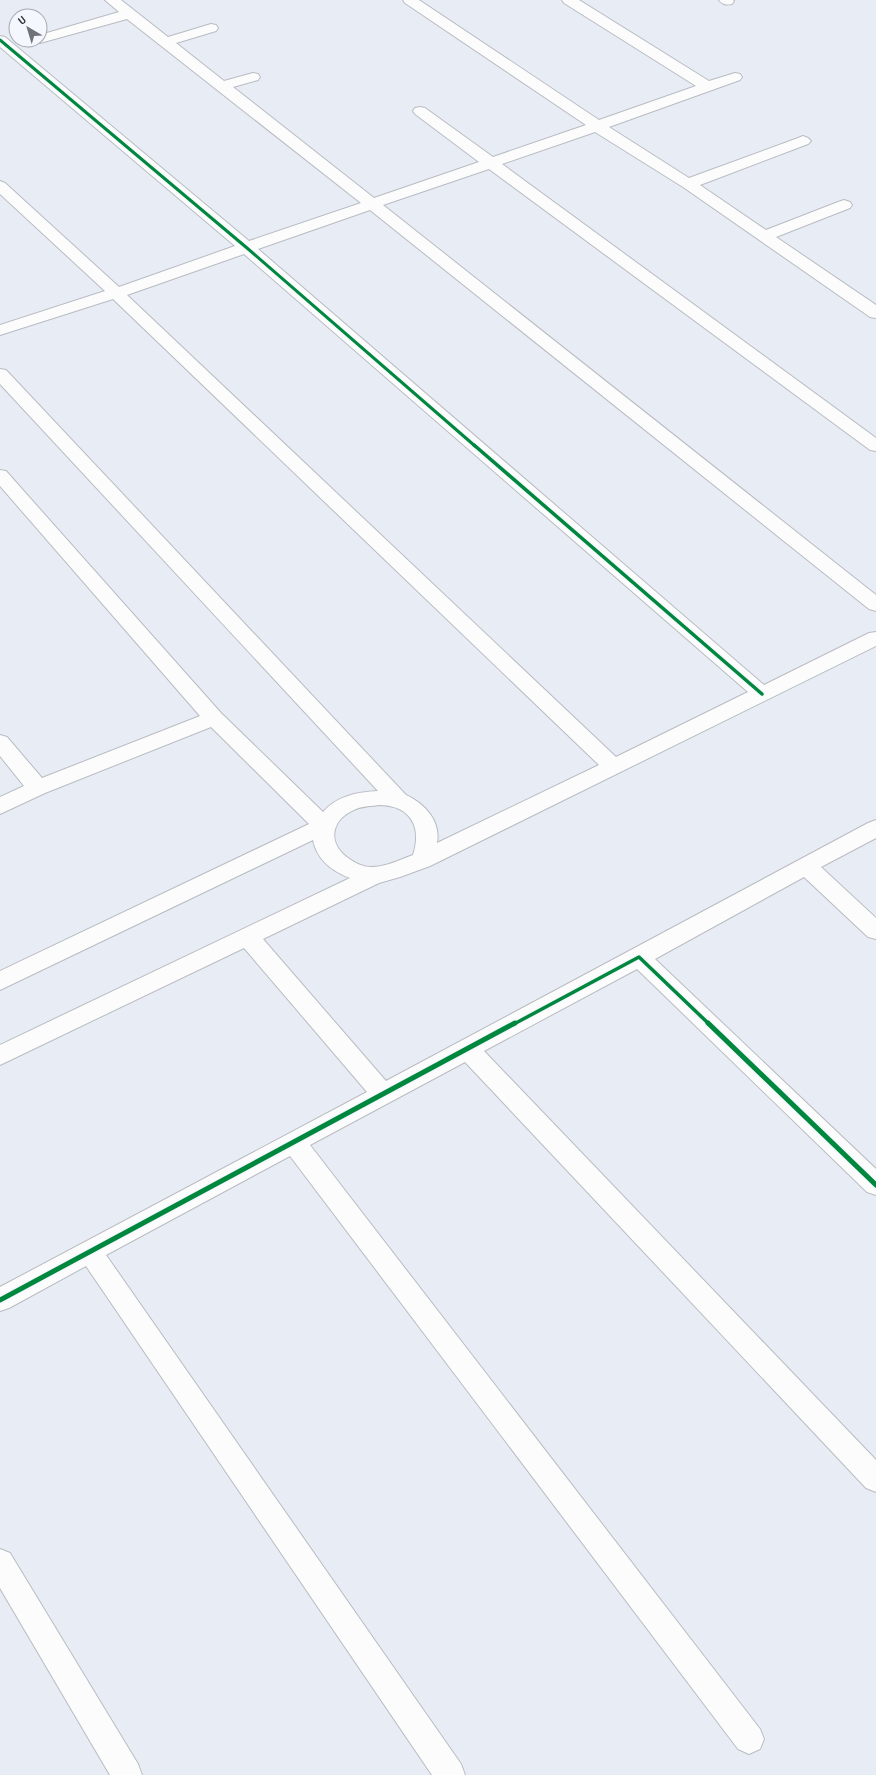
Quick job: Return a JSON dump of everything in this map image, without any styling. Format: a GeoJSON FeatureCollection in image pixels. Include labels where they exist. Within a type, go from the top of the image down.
{"type":"FeatureCollection","features":[{"type":"Feature","properties":{"kind":"street"},"geometry":{"type":"LineString","coordinates":[[112,0],[372,204],[876,605]]}},
{"type":"Feature","properties":{"kind":"street"},"geometry":{"type":"LineString","coordinates":[[410,0],[598,126],[688,184],[876,313]]}},
{"type":"Feature","properties":{"kind":"street"},"geometry":{"type":"LineString","coordinates":[[569,0],[708,87]]}},
{"type":"Feature","properties":{"kind":"street"},"geometry":{"type":"LineString","coordinates":[[48,37],[129,14]]}},
{"type":"Feature","properties":{"kind":"street"},"geometry":{"type":"LineString","coordinates":[[166,42],[211,28]]}},
{"type":"Feature","properties":{"kind":"street"},"geometry":{"type":"LineString","coordinates":[[3,46],[247,248],[762,694]]}},
{"type":"Feature","properties":{"kind":"street"},"geometry":{"type":"LineString","coordinates":[[222,86],[253,77]]}},
{"type":"Feature","properties":{"kind":"street"},"geometry":{"type":"LineString","coordinates":[[0,330],[116,293],[247,248],[735,77]]}},
{"type":"Feature","properties":{"kind":"street"},"geometry":{"type":"LineString","coordinates":[[420,111],[876,446]]}},
{"type":"Feature","properties":{"kind":"street"},"geometry":{"type":"LineString","coordinates":[[688,184],[803,141]]}},
{"type":"Feature","properties":{"kind":"street"},"geometry":{"type":"LineString","coordinates":[[0,186],[116,293],[613,766]]}},
{"type":"Feature","properties":{"kind":"street"},"geometry":{"type":"LineString","coordinates":[[765,236],[844,205]]}},
{"type":"Feature","properties":{"kind":"street"},"geometry":{"type":"LineString","coordinates":[[860,301],[876,295]]}},
{"type":"Feature","properties":{"kind":"street"},"geometry":{"type":"LineString","coordinates":[[0,374],[399,800],[412,808],[423,818],[428,830],[427,844],[422,860]]}},
{"type":"Feature","properties":{"kind":"street"},"geometry":{"type":"LineString","coordinates":[[0,475],[214,718],[324,826]]}},
{"type":"Feature","properties":{"kind":"street"},"geometry":{"type":"LineString","coordinates":[[0,1055],[373,876],[390,872],[422,860],[876,638]]}},
{"type":"Feature","properties":{"kind":"street"},"geometry":{"type":"LineString","coordinates":[[0,806],[38,788],[214,718]]}},
{"type":"Feature","properties":{"kind":"street"},"geometry":{"type":"LineString","coordinates":[[0,742],[38,788]]}},
{"type":"Feature","properties":{"kind":"street"},"geometry":{"type":"LineString","coordinates":[[373,876],[337,863],[327,852],[322,839],[324,826],[332,814],[345,805],[362,799],[380,798],[399,800]]}},
{"type":"Feature","properties":{"kind":"street"},"geometry":{"type":"LineString","coordinates":[[0,981],[324,826]]}},
{"type":"Feature","properties":{"kind":"street"},"geometry":{"type":"LineString","coordinates":[[0,1300],[293,1142],[384,1095],[876,828]]}},
{"type":"Feature","properties":{"kind":"street"},"geometry":{"type":"LineString","coordinates":[[806,866],[876,931]]}},
{"type":"Feature","properties":{"kind":"street"},"geometry":{"type":"LineString","coordinates":[[247,936],[384,1095]]}},
{"type":"Feature","properties":{"kind":"street"},"geometry":{"type":"LineString","coordinates":[[639,957],[876,1185]]}},
{"type":"Feature","properties":{"kind":"street"},"geometry":{"type":"LineString","coordinates":[[467,1049],[876,1479]]}},
{"type":"Feature","properties":{"kind":"street"},"geometry":{"type":"LineString","coordinates":[[293,1142],[749,1740]]}},
{"type":"Feature","properties":{"kind":"street"},"geometry":{"type":"LineString","coordinates":[[90,1252],[450,1775]]}},
{"type":"Feature","properties":{"kind":"street"},"geometry":{"type":"LineString","coordinates":[[0,1562],[127,1775]]}},
{"type":"Feature","properties":{"kind":"cycle path"},"geometry":{"type":"LineString","coordinates":[[0,40],[247,248],[762,694]]}},
{"type":"Feature","properties":{"kind":"cycle path"},"geometry":{"type":"LineString","coordinates":[[0,1300],[639,957],[876,1185]]}}]}
